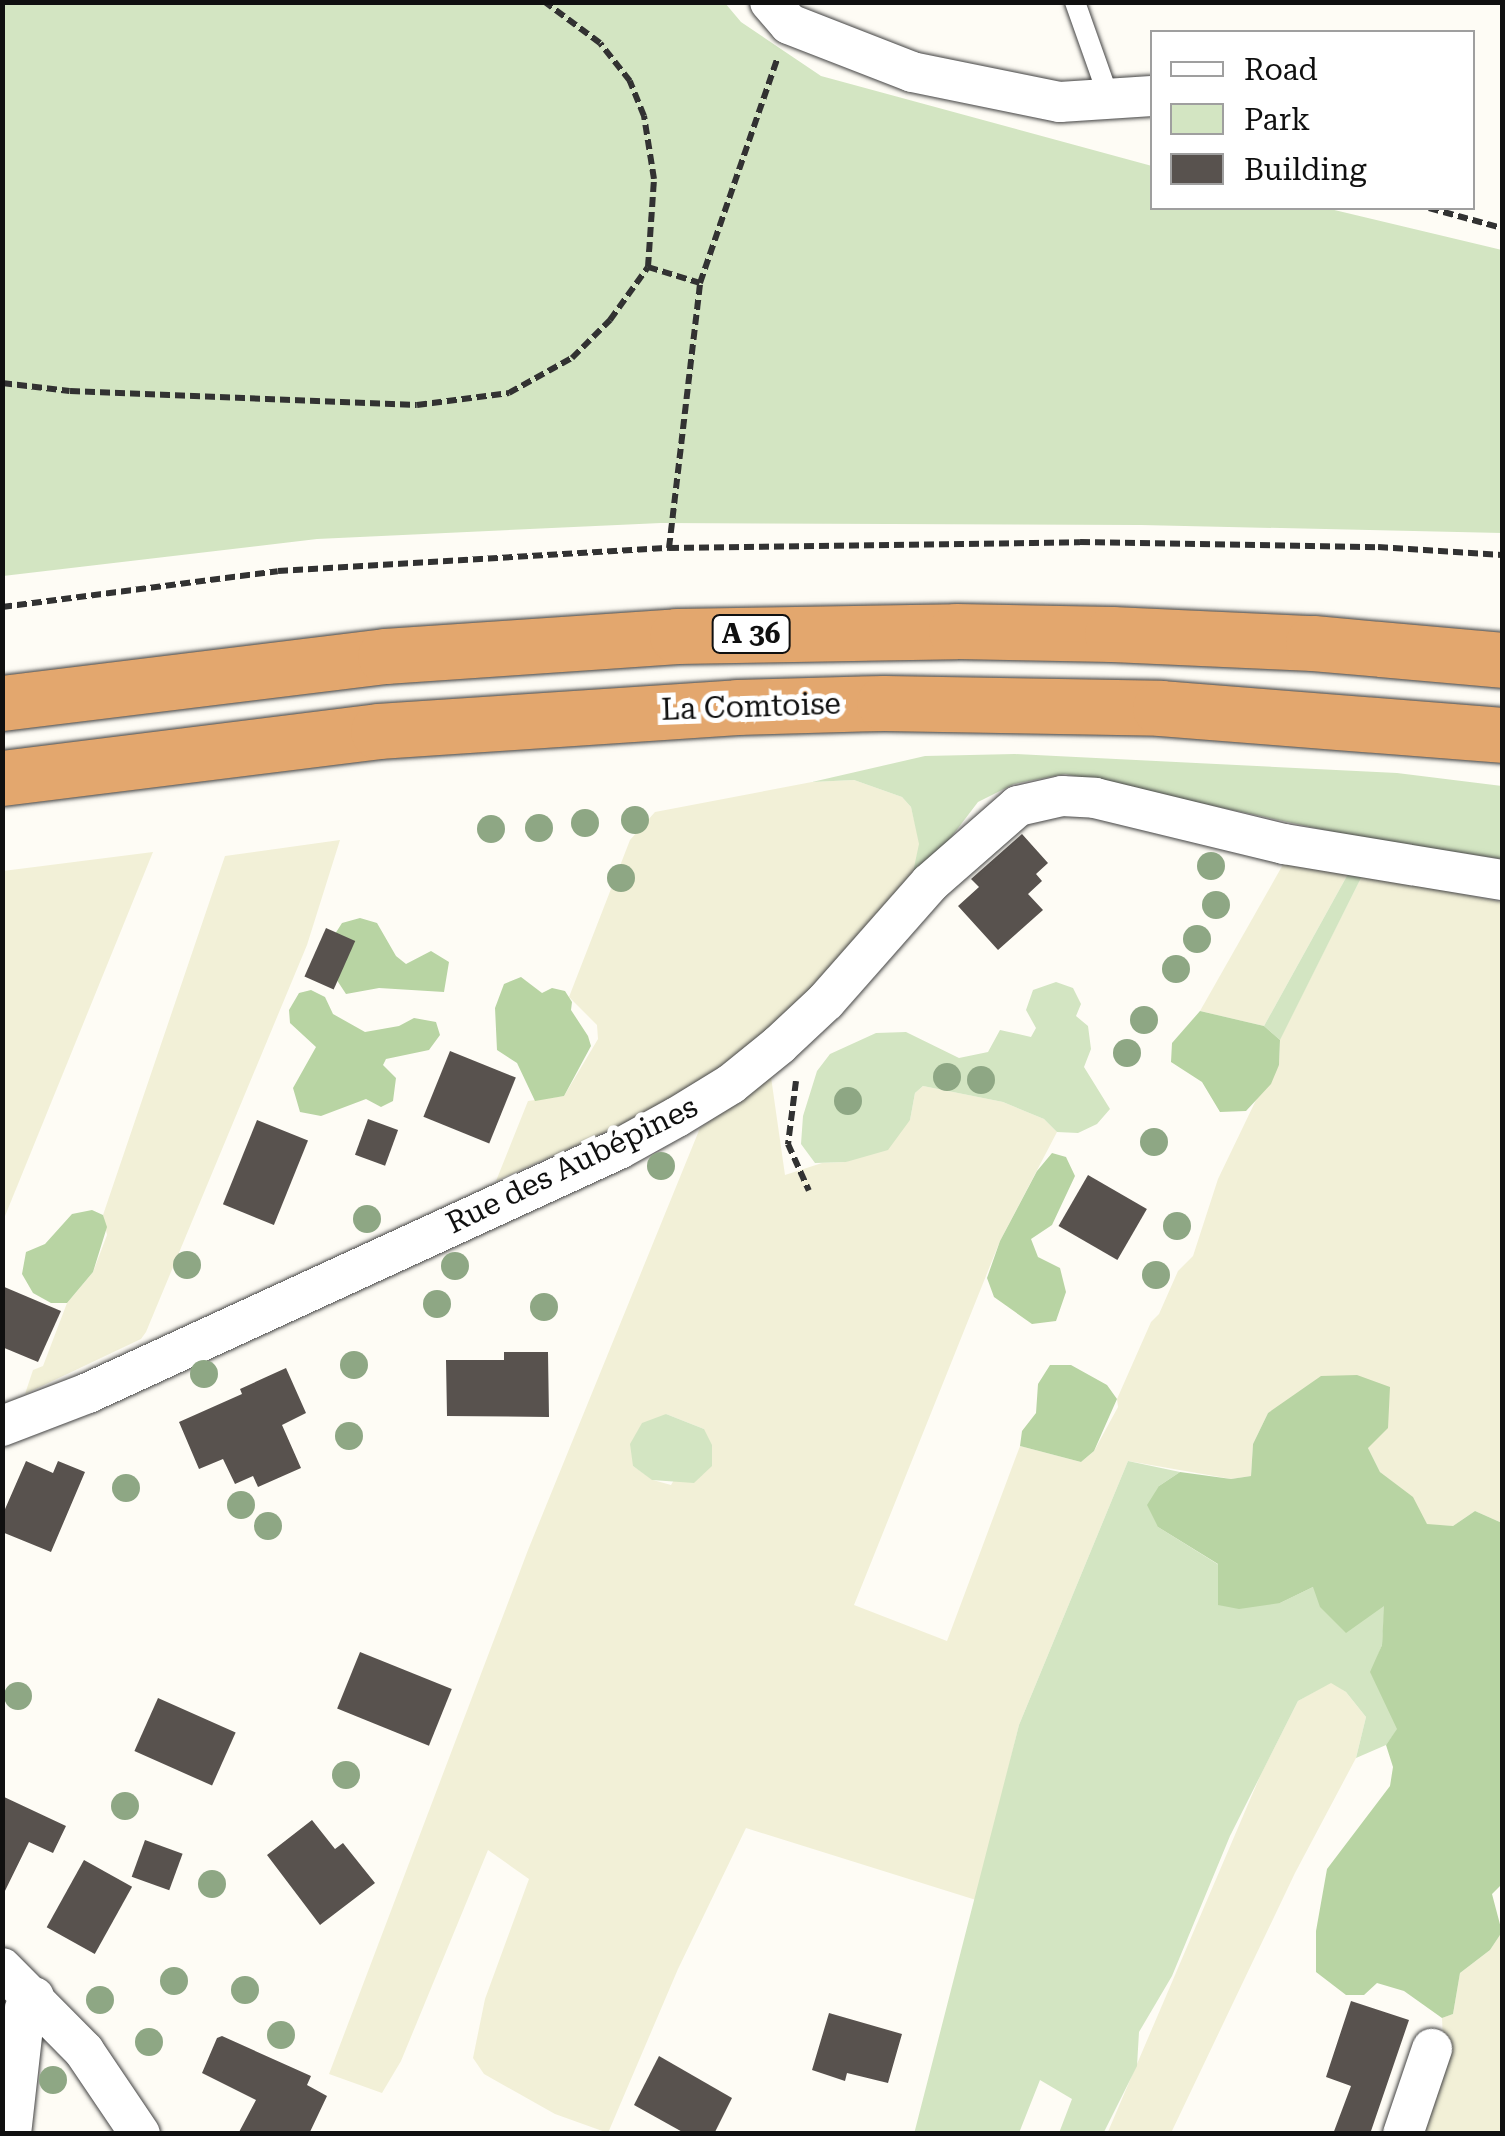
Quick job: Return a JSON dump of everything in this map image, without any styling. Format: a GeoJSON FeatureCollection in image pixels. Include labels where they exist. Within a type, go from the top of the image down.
{"type":"FeatureCollection","features":[{"type":"Feature","properties":{"kind":"highway","name":"A 36"},"geometry":{"type":"LineString","coordinates":[[2,702],[385,656],[534,644],[792,632],[1112,634],[1313,643],[1502,660]]}},
{"type":"Feature","properties":{"kind":"highway","name":"La Comtoise"},"geometry":{"type":"LineString","coordinates":[[2,778],[378,732],[737,707],[884,703],[1160,708],[1502,734]]}},
{"type":"Feature","properties":{"kind":"street"},"geometry":{"type":"LineString","coordinates":[[779,13],[912,72],[1060,102],[1150,96]]}},
{"type":"Feature","properties":{"kind":"street","name":"Rue des Aubépines"},"geometry":{"type":"LineString","coordinates":[[2,1426],[88,1393],[619,1148],[731,1084],[826,1001],[930,883],[998,820],[1039,798],[1095,798],[1284,844],[1502,880]]}},
{"type":"Feature","properties":{"kind":"street"},"geometry":{"type":"LineString","coordinates":[[2,1968],[84,2051],[140,2134]]}},
{"type":"Feature","properties":{"kind":"street"},"geometry":{"type":"LineString","coordinates":[[11,2134],[25,2009],[34,1997]]}},
{"type":"Feature","properties":{"kind":"street"},"geometry":{"type":"LineString","coordinates":[[1402,2134],[1432,2049]]}},
{"type":"Feature","properties":{"kind":"lane"},"geometry":{"type":"LineString","coordinates":[[1076,2],[1108,98]]}},
{"type":"Feature","properties":{"kind":"path"},"geometry":{"type":"LineString","coordinates":[[2,383],[70,390],[416,405],[488,399],[533,383],[572,358],[610,320],[648,267],[653,228],[652,150],[630,81],[600,43],[545,2]]}},
{"type":"Feature","properties":{"kind":"path"},"geometry":{"type":"LineString","coordinates":[[669,548],[700,282],[779,13]]}},
{"type":"Feature","properties":{"kind":"path"},"geometry":{"type":"LineString","coordinates":[[1436,210],[1502,228]]}},
{"type":"Feature","properties":{"kind":"path"},"geometry":{"type":"LineString","coordinates":[[648,267],[700,282]]}},
{"type":"Feature","properties":{"kind":"path"},"geometry":{"type":"LineString","coordinates":[[2,607],[278,572],[669,548],[1080,542],[1378,547],[1502,555]]}},
{"type":"Feature","properties":{"kind":"path"},"geometry":{"type":"LineString","coordinates":[[779,1045],[795,1067],[788,1144],[809,1191]]}},
{"type":"Feature","properties":{"kind":"shaded area"},"geometry":{"type":"Polygon","coordinates":[[[854,780],[902,797],[911,807],[920,844],[913,872],[810,996],[733,1066],[678,1100],[496,1181],[528,1101],[564,1096],[598,1039],[597,1025],[569,997],[630,840],[655,812],[812,782],[854,780]]]}},
{"type":"Feature","properties":{"kind":"shaded area"},"geometry":{"type":"Polygon","coordinates":[[[340,840],[307,945],[146,1332],[141,1339],[25,1394],[33,1370],[43,1366],[67,1303],[93,1272],[107,1235],[103,1215],[225,856],[340,840]]]}},
{"type":"Feature","properties":{"kind":"shaded area"},"geometry":{"type":"Polygon","coordinates":[[[153,852],[3,1221],[3,871],[153,852]]]}},
{"type":"Feature","properties":{"kind":"shaded area"},"geometry":{"type":"Polygon","coordinates":[[[1285,861],[1348,874],[1264,1026],[1200,1011],[1285,861]]]}},
{"type":"Feature","properties":{"kind":"shaded area"},"geometry":{"type":"Polygon","coordinates":[[[1363,874],[1502,902],[1502,1523],[1475,1511],[1453,1526],[1427,1525],[1412,1497],[1380,1472],[1368,1448],[1290,1400],[1268,1413],[1253,1444],[1251,1476],[1231,1479],[1128,1461],[1019,1725],[976,1900],[746,1828],[678,1969],[608,2133],[555,2114],[484,2074],[473,2058],[485,1999],[529,1879],[488,1850],[401,2061],[382,2093],[329,2074],[528,1550],[700,1128],[771,1077],[785,1175],[822,1163],[846,1162],[910,1120],[915,1093],[923,1086],[1003,1102],[1044,1119],[1057,1132],[1000,1241],[854,1605],[947,1641],[1020,1446],[1081,1462],[1094,1451],[1118,1407],[1117,1399],[1151,1322],[1159,1314],[1178,1271],[1193,1256],[1218,1179],[1256,1100],[1279,1065],[1280,1039],[1363,874]],[[666,1414],[633,1466],[653,1480],[671,1485],[704,1429],[666,1414]]]}},
{"type":"Feature","properties":{"kind":"shaded area"},"geometry":{"type":"Polygon","coordinates":[[[1331,1682],[1346,1692],[1366,1717],[1356,1758],[1295,1873],[1171,2133],[1107,2134],[1261,1774],[1298,1701],[1331,1682]]]}},
{"type":"Feature","properties":{"kind":"shaded area"},"geometry":{"type":"Polygon","coordinates":[[[1502,1932],[1502,2133],[1421,2134],[1444,2061],[1442,2018],[1453,2014],[1460,1973],[1490,1950],[1502,1932]]]}},
{"type":"Feature","properties":{"kind":"green space"},"geometry":{"type":"Polygon","coordinates":[[[2,3],[725,3],[741,22],[821,76],[1150,165],[1150,210],[1334,210],[1502,250],[1502,533],[1141,525],[661,523],[317,539],[3,576],[2,3]]]}},
{"type":"Feature","properties":{"kind":"green space"},"geometry":{"type":"Polygon","coordinates":[[[1015,754],[1397,773],[1502,786],[1502,859],[1362,838],[1065,774],[1014,784],[978,802],[946,844],[913,872],[919,844],[911,807],[902,797],[854,780],[812,782],[925,756],[1015,754]]]}},
{"type":"Feature","properties":{"kind":"green space"},"geometry":{"type":"Polygon","coordinates":[[[1348,874],[1363,874],[1280,1040],[1264,1026],[1348,874]]]}},
{"type":"Feature","properties":{"kind":"green space"},"geometry":{"type":"Polygon","coordinates":[[[360,918],[377,923],[396,956],[406,964],[431,951],[449,962],[444,992],[379,988],[346,994],[321,956],[342,923],[360,918]]]}},
{"type":"Feature","properties":{"kind":"green space"},"geometry":{"type":"Polygon","coordinates":[[[521,977],[542,993],[552,988],[565,991],[572,1002],[571,1010],[588,1036],[591,1046],[564,1096],[535,1101],[517,1063],[497,1050],[495,1008],[504,984],[521,977]]]}},
{"type":"Feature","properties":{"kind":"green space"},"geometry":{"type":"Polygon","coordinates":[[[1056,982],[1073,988],[1081,1004],[1076,1016],[1088,1026],[1091,1049],[1084,1067],[1110,1109],[1097,1124],[1078,1133],[1057,1132],[1044,1119],[1003,1102],[923,1086],[915,1093],[910,1120],[888,1150],[846,1162],[815,1163],[801,1144],[803,1116],[817,1071],[830,1054],[876,1033],[906,1032],[959,1058],[988,1052],[1000,1030],[1031,1037],[1036,1028],[1026,1010],[1033,990],[1056,982]]]}},
{"type":"Feature","properties":{"kind":"green space"},"geometry":{"type":"Polygon","coordinates":[[[311,990],[325,997],[333,1014],[365,1032],[399,1026],[414,1018],[436,1022],[440,1035],[429,1050],[386,1059],[383,1065],[396,1078],[393,1101],[381,1107],[366,1099],[321,1116],[300,1112],[293,1088],[316,1047],[290,1023],[289,1010],[299,993],[311,990]]]}},
{"type":"Feature","properties":{"kind":"green space"},"geometry":{"type":"Polygon","coordinates":[[[1200,1011],[1264,1026],[1280,1040],[1279,1065],[1271,1084],[1246,1111],[1220,1112],[1202,1082],[1171,1062],[1172,1043],[1200,1011]]]}},
{"type":"Feature","properties":{"kind":"green space"},"geometry":{"type":"Polygon","coordinates":[[[1052,1153],[1066,1157],[1075,1176],[1052,1225],[1031,1239],[1038,1257],[1060,1268],[1066,1292],[1056,1321],[1032,1324],[994,1297],[987,1278],[1000,1241],[1037,1171],[1052,1153]]]}},
{"type":"Feature","properties":{"kind":"green space"},"geometry":{"type":"Polygon","coordinates":[[[92,1210],[103,1215],[107,1227],[93,1272],[67,1303],[51,1303],[33,1293],[22,1274],[26,1252],[45,1244],[72,1214],[92,1210]]]}},
{"type":"Feature","properties":{"kind":"green space"},"geometry":{"type":"Polygon","coordinates":[[[1050,1365],[1071,1365],[1107,1385],[1117,1399],[1094,1451],[1081,1462],[1020,1446],[1022,1431],[1036,1413],[1038,1384],[1050,1365]]]}},
{"type":"Feature","properties":{"kind":"green space"},"geometry":{"type":"Polygon","coordinates":[[[1357,1375],[1390,1387],[1388,1428],[1368,1448],[1380,1472],[1413,1497],[1427,1524],[1453,1526],[1475,1511],[1502,1523],[1502,1884],[1492,1894],[1502,1932],[1490,1950],[1460,1973],[1453,2014],[1442,2018],[1404,1991],[1377,1983],[1364,1995],[1346,1995],[1316,1972],[1316,1931],[1327,1869],[1390,1786],[1393,1767],[1386,1745],[1397,1729],[1370,1672],[1382,1645],[1384,1606],[1346,1633],[1320,1607],[1313,1587],[1280,1603],[1239,1609],[1218,1605],[1218,1564],[1158,1527],[1147,1505],[1159,1486],[1180,1472],[1231,1479],[1251,1476],[1253,1444],[1268,1413],[1321,1376],[1357,1375]]]}},
{"type":"Feature","properties":{"kind":"green space"},"geometry":{"type":"Polygon","coordinates":[[[666,1414],[704,1429],[712,1445],[712,1466],[694,1483],[652,1480],[633,1466],[630,1444],[642,1423],[666,1414]]]}},
{"type":"Feature","properties":{"kind":"green space"},"geometry":{"type":"Polygon","coordinates":[[[1128,1461],[1180,1472],[1159,1486],[1158,1527],[1280,1603],[1313,1587],[1385,1604],[1382,1645],[1371,1673],[1398,1729],[1386,1745],[1356,1758],[1366,1717],[1346,1692],[1331,1683],[1298,1701],[1230,1836],[1172,1976],[1139,2032],[1137,2066],[1104,2132],[1059,2133],[1072,2099],[1040,2080],[1019,2133],[914,2134],[1019,1725],[1128,1461]]]}},
{"type":"Feature","properties":{"kind":"building"},"geometry":{"type":"Polygon","coordinates":[[[1022,834],[1048,863],[1036,874],[1042,881],[1028,894],[1043,910],[998,950],[958,906],[979,887],[971,879],[1022,834]]]}},
{"type":"Feature","properties":{"kind":"building"},"geometry":{"type":"Polygon","coordinates":[[[326,928],[355,941],[334,989],[304,976],[326,928]]]}},
{"type":"Feature","properties":{"kind":"building"},"geometry":{"type":"Polygon","coordinates":[[[450,1051],[516,1078],[489,1143],[423,1117],[450,1051]]]}},
{"type":"Feature","properties":{"kind":"building"},"geometry":{"type":"Polygon","coordinates":[[[368,1119],[398,1130],[385,1166],[355,1155],[368,1119]]]}},
{"type":"Feature","properties":{"kind":"building"},"geometry":{"type":"Polygon","coordinates":[[[257,1120],[308,1141],[274,1225],[223,1204],[257,1120]]]}},
{"type":"Feature","properties":{"kind":"building"},"geometry":{"type":"Polygon","coordinates":[[[1088,1175],[1147,1209],[1117,1260],[1058,1226],[1088,1175]]]}},
{"type":"Feature","properties":{"kind":"building"},"geometry":{"type":"Polygon","coordinates":[[[2,1286],[61,1311],[38,1362],[2,1347],[2,1286]]]}},
{"type":"Feature","properties":{"kind":"building"},"geometry":{"type":"Polygon","coordinates":[[[504,1352],[548,1352],[549,1417],[447,1416],[446,1360],[504,1360],[504,1352]]]}},
{"type":"Feature","properties":{"kind":"building"},"geometry":{"type":"Polygon","coordinates":[[[286,1368],[306,1413],[282,1425],[301,1468],[258,1487],[253,1476],[235,1484],[223,1459],[199,1469],[179,1422],[242,1394],[240,1389],[286,1368]]]}},
{"type":"Feature","properties":{"kind":"building"},"geometry":{"type":"Polygon","coordinates":[[[26,1461],[53,1473],[58,1461],[85,1472],[51,1552],[2,1532],[2,1516],[26,1461]]]}},
{"type":"Feature","properties":{"kind":"building"},"geometry":{"type":"Polygon","coordinates":[[[360,1652],[452,1689],[429,1746],[337,1709],[360,1652]]]}},
{"type":"Feature","properties":{"kind":"building"},"geometry":{"type":"Polygon","coordinates":[[[158,1698],[236,1733],[212,1786],[134,1751],[158,1698]]]}},
{"type":"Feature","properties":{"kind":"building"},"geometry":{"type":"Polygon","coordinates":[[[2,1796],[66,1826],[53,1853],[29,1842],[2,1897],[2,1796]]]}},
{"type":"Feature","properties":{"kind":"building"},"geometry":{"type":"Polygon","coordinates":[[[312,1820],[335,1849],[343,1843],[375,1883],[320,1925],[267,1855],[312,1820]]]}},
{"type":"Feature","properties":{"kind":"building"},"geometry":{"type":"Polygon","coordinates":[[[145,1840],[183,1854],[169,1890],[132,1877],[145,1840]]]}},
{"type":"Feature","properties":{"kind":"building"},"geometry":{"type":"Polygon","coordinates":[[[84,1860],[132,1887],[95,1954],[47,1927],[84,1860]]]}},
{"type":"Feature","properties":{"kind":"building"},"geometry":{"type":"Polygon","coordinates":[[[1351,2001],[1409,2020],[1370,2134],[1333,2134],[1351,2086],[1326,2077],[1351,2001]]]}},
{"type":"Feature","properties":{"kind":"building"},"geometry":{"type":"Polygon","coordinates":[[[829,2013],[902,2034],[888,2083],[847,2073],[845,2081],[812,2070],[829,2013]]]}},
{"type":"Feature","properties":{"kind":"building"},"geometry":{"type":"Polygon","coordinates":[[[222,2036],[311,2076],[307,2085],[327,2096],[309,2134],[238,2134],[256,2100],[202,2073],[217,2038],[222,2036]]]}},
{"type":"Feature","properties":{"kind":"building"},"geometry":{"type":"Polygon","coordinates":[[[659,2056],[732,2098],[714,2134],[686,2134],[634,2105],[659,2056]]]}}]}
